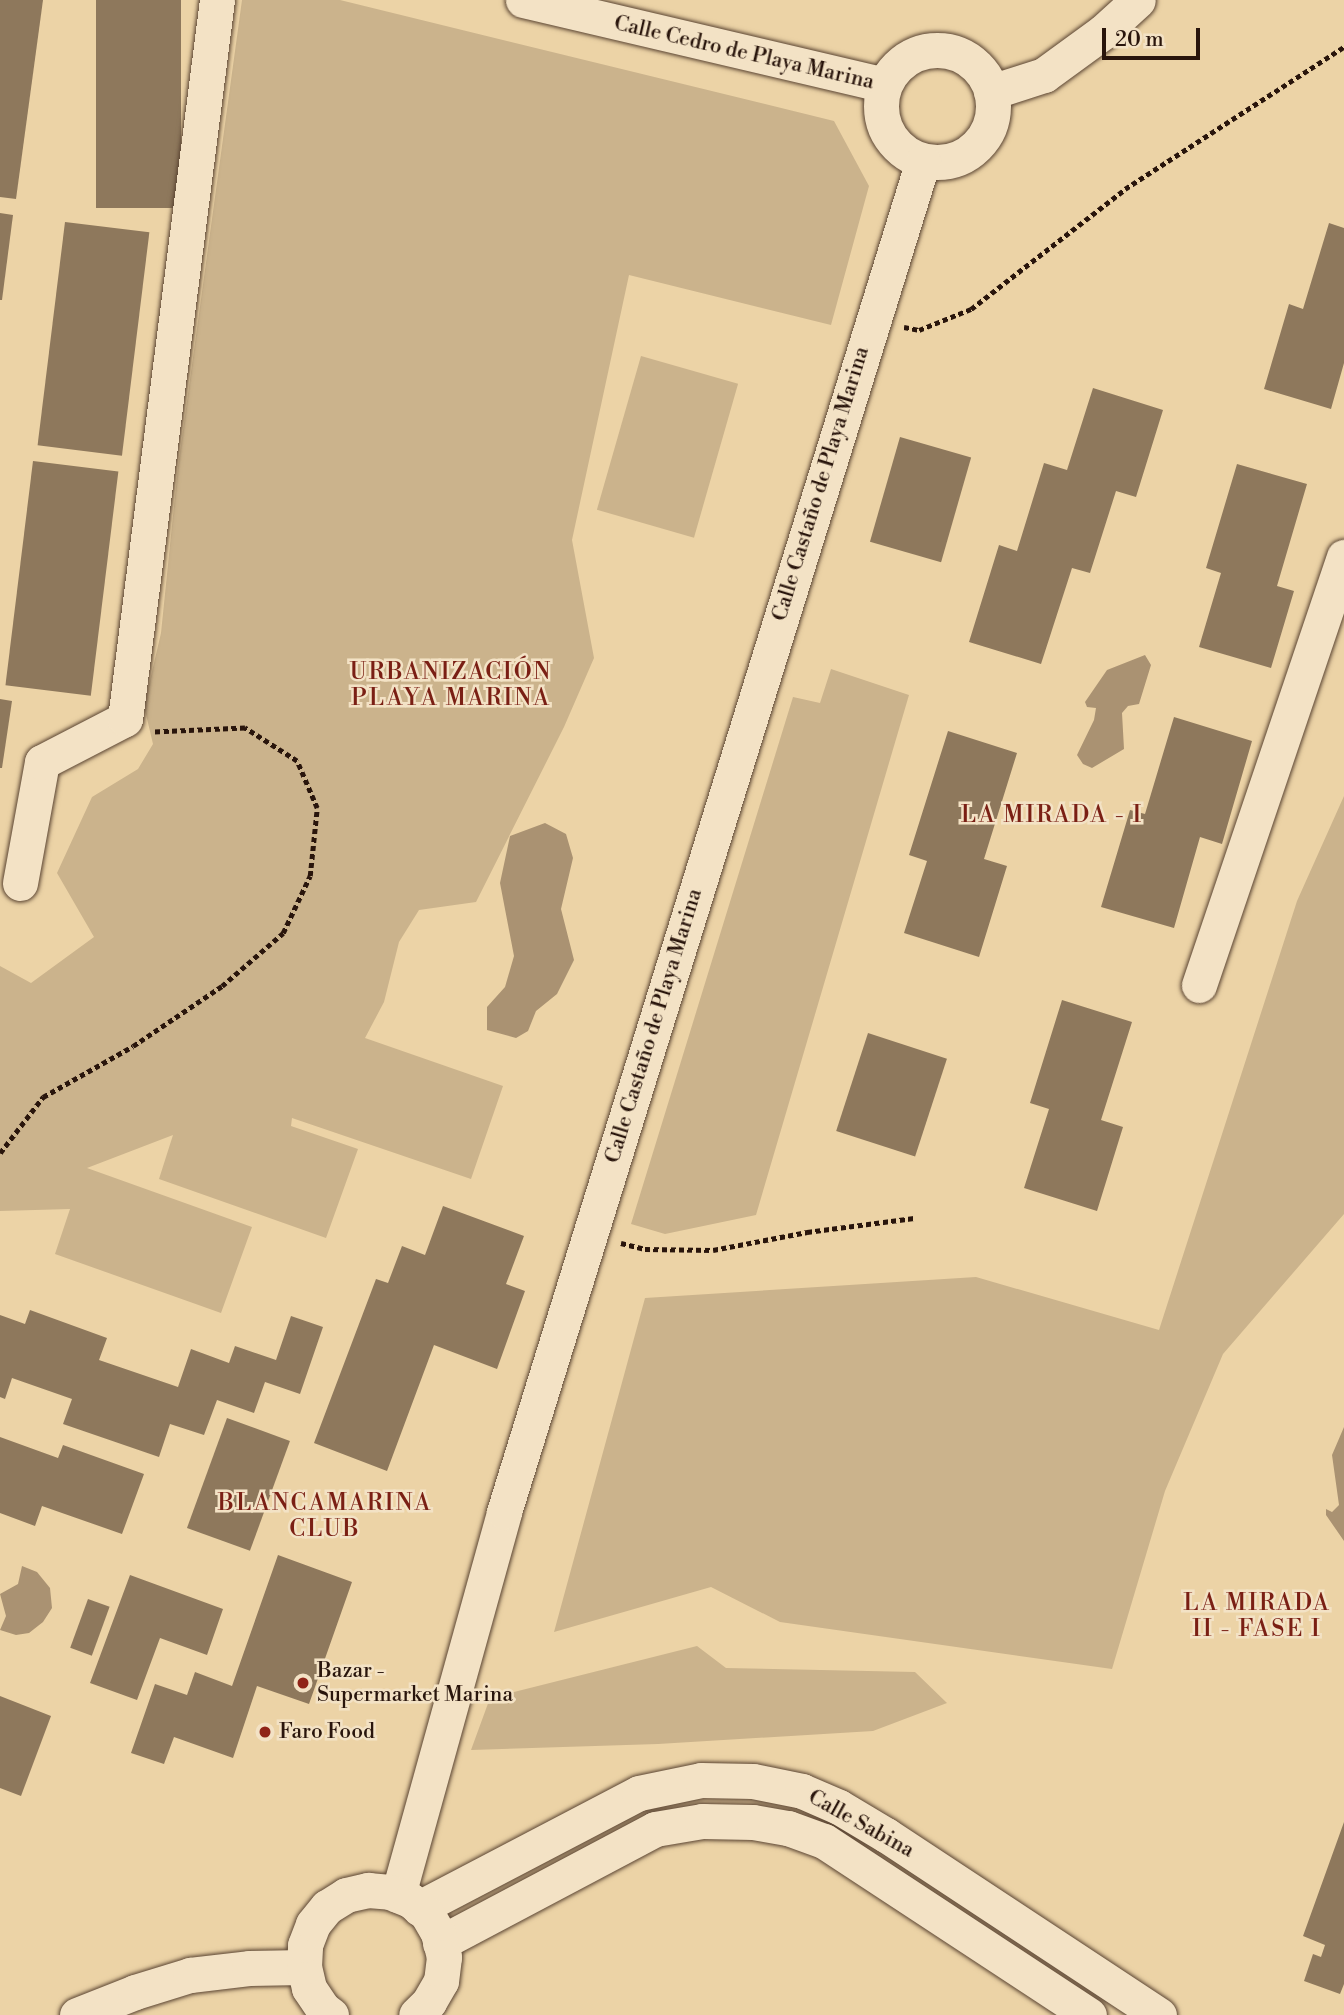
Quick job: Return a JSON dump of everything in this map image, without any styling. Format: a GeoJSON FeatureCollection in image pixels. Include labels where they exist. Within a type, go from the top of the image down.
{"type":"FeatureCollection","features":[{"type":"Feature","properties":{"kind":"street"},"geometry":{"type":"LineString","coordinates":[[20,883],[42,762],[125,719],[217,0]]}},
{"type":"Feature","properties":{"kind":"street","name":"Calle Cedro de Playa Marina"},"geometry":{"type":"LineString","coordinates":[[523,0],[640,14],[884,85]]}},
{"type":"Feature","properties":{"kind":"street"},"geometry":{"type":"LineString","coordinates":[[992,92],[1044,75],[1103,32],[1138,0]]}},
{"type":"Feature","properties":{"kind":"street"},"geometry":{"type":"LineString","coordinates":[[941,49],[958,53],[973,62],[985,75],[992,92],[993,111],[988,130],[976,146],[961,157],[942,162],[923,161],[906,153],[891,140],[883,123],[880,104],[884,85],[893,70],[906,58],[923,51],[941,49]]}},
{"type":"Feature","properties":{"kind":"street","name":"Calle Castaño de Playa Marina"},"geometry":{"type":"LineString","coordinates":[[409,1902],[491,1555],[923,161]]}},
{"type":"Feature","properties":{"kind":"street"},"geometry":{"type":"LineString","coordinates":[[1199,985],[1344,557]]}},
{"type":"Feature","properties":{"kind":"street","name":"Calle Sabina"},"geometry":{"type":"LineString","coordinates":[[409,1902],[639,1793],[701,1780],[753,1781],[802,1791],[839,1807],[886,1835],[1159,2015]]}},
{"type":"Feature","properties":{"kind":"street","name":"Calle Sabina"},"geometry":{"type":"LineString","coordinates":[[440,1943],[655,1829],[702,1821],[753,1822],[788,1828],[824,1841],[1089,2015]]}},
{"type":"Feature","properties":{"kind":"street"},"geometry":{"type":"LineString","coordinates":[[331,2015],[323,2009],[309,1988],[304,1967],[305,1945],[313,1924],[327,1907],[346,1895],[368,1890],[409,1902],[438,1933],[444,1957],[441,1981],[429,2011]]}},
{"type":"Feature","properties":{"kind":"street"},"geometry":{"type":"LineString","coordinates":[[77,2015],[135,1992],[190,1975],[249,1968],[304,1967]]}},
{"type":"Feature","properties":{"kind":"path"},"geometry":{"type":"LineString","coordinates":[[873,320],[919,330],[971,309],[1125,189],[1344,47]]}},
{"type":"Feature","properties":{"kind":"path"},"geometry":{"type":"LineString","coordinates":[[0,1153],[43,1097],[133,1046],[211,994],[273,942],[283,933],[310,876],[317,808],[297,761],[245,728],[148,732],[125,719]]}},
{"type":"Feature","properties":{"kind":"path"},"geometry":{"type":"LineString","coordinates":[[590,1235],[645,1249],[713,1250],[807,1232],[914,1218]]}},
{"type":"Feature","properties":{"kind":"shaded area"},"geometry":{"type":"Polygon","coordinates":[[[242,0],[340,0],[834,121],[869,186],[831,325],[629,275],[572,540],[594,658],[564,727],[476,902],[419,910],[399,942],[384,1002],[365,1038],[503,1086],[471,1179],[292,1118],[291,1126],[358,1149],[326,1238],[159,1179],[173,1135],[87,1168],[252,1227],[221,1313],[55,1254],[70,1209],[0,1211],[0,966],[31,983],[94,937],[57,873],[92,797],[138,769],[153,744],[144,706],[161,633],[178,467],[242,0]]]}},
{"type":"Feature","properties":{"kind":"shaded area"},"geometry":{"type":"Polygon","coordinates":[[[641,356],[738,384],[694,538],[597,510],[641,356]]]}},
{"type":"Feature","properties":{"kind":"shaded area"},"geometry":{"type":"Polygon","coordinates":[[[1145,655],[1151,665],[1139,704],[1128,706],[1122,713],[1124,749],[1092,768],[1083,764],[1077,755],[1094,720],[1096,708],[1087,707],[1085,702],[1107,670],[1145,655]]]}},
{"type":"Feature","properties":{"kind":"shaded area"},"geometry":{"type":"Polygon","coordinates":[[[831,669],[909,695],[756,1215],[665,1234],[631,1224],[793,697],[820,703],[831,669]]]}},
{"type":"Feature","properties":{"kind":"shaded area"},"geometry":{"type":"Polygon","coordinates":[[[1344,796],[1344,1214],[1223,1354],[1165,1491],[1112,1669],[780,1622],[711,1587],[554,1632],[645,1298],[976,1277],[1159,1330],[1297,901],[1344,796]]]}},
{"type":"Feature","properties":{"kind":"shaded area"},"geometry":{"type":"Polygon","coordinates":[[[545,823],[566,834],[573,858],[561,909],[574,960],[557,994],[536,1011],[528,1031],[516,1038],[487,1030],[487,1007],[505,987],[514,956],[500,883],[510,836],[545,823]]]}},
{"type":"Feature","properties":{"kind":"shaded area"},"geometry":{"type":"Polygon","coordinates":[[[1344,1427],[1344,1541],[1326,1515],[1326,1509],[1332,1512],[1339,1505],[1332,1455],[1344,1427]]]}},
{"type":"Feature","properties":{"kind":"shaded area"},"geometry":{"type":"Polygon","coordinates":[[[22,1566],[37,1572],[50,1588],[52,1608],[43,1622],[29,1633],[16,1635],[0,1630],[6,1616],[0,1594],[18,1584],[22,1566]]]}},
{"type":"Feature","properties":{"kind":"shaded area"},"geometry":{"type":"Polygon","coordinates":[[[697,1646],[726,1668],[915,1672],[947,1703],[873,1731],[658,1744],[471,1750],[490,1698],[697,1646]]]}},
{"type":"Feature","properties":{"kind":"building"},"geometry":{"type":"Polygon","coordinates":[[[0,0],[43,0],[16,199],[0,197],[0,0]]]}},
{"type":"Feature","properties":{"kind":"building"},"geometry":{"type":"Polygon","coordinates":[[[96,0],[181,0],[181,208],[96,208],[96,0]]]}},
{"type":"Feature","properties":{"kind":"building"},"geometry":{"type":"Polygon","coordinates":[[[0,213],[13,215],[2,300],[0,300],[0,213]]]}},
{"type":"Feature","properties":{"kind":"building"},"geometry":{"type":"Polygon","coordinates":[[[65,222],[149,232],[122,456],[38,445],[65,222]]]}},
{"type":"Feature","properties":{"kind":"building"},"geometry":{"type":"Polygon","coordinates":[[[1329,223],[1344,228],[1344,363],[1331,409],[1264,389],[1289,304],[1303,309],[1329,223]]]}},
{"type":"Feature","properties":{"kind":"building"},"geometry":{"type":"Polygon","coordinates":[[[1093,388],[1163,410],[1136,497],[1116,491],[1090,573],[1072,568],[1041,664],[969,642],[999,545],[1017,551],[1044,463],[1067,470],[1093,388]]]}},
{"type":"Feature","properties":{"kind":"building"},"geometry":{"type":"Polygon","coordinates":[[[900,437],[971,457],[941,562],[870,542],[900,437]]]}},
{"type":"Feature","properties":{"kind":"building"},"geometry":{"type":"Polygon","coordinates":[[[33,461],[118,471],[91,696],[5,685],[33,461]]]}},
{"type":"Feature","properties":{"kind":"building"},"geometry":{"type":"Polygon","coordinates":[[[1237,464],[1307,484],[1277,586],[1294,591],[1271,668],[1199,647],[1221,573],[1206,568],[1237,464]]]}},
{"type":"Feature","properties":{"kind":"building"},"geometry":{"type":"Polygon","coordinates":[[[0,699],[12,701],[2,768],[0,768],[0,699]]]}},
{"type":"Feature","properties":{"kind":"building"},"geometry":{"type":"Polygon","coordinates":[[[1174,717],[1252,741],[1222,844],[1200,837],[1174,928],[1101,907],[1130,810],[1145,814],[1174,717]]]}},
{"type":"Feature","properties":{"kind":"building"},"geometry":{"type":"Polygon","coordinates":[[[948,731],[1017,753],[984,859],[1007,866],[979,957],[904,933],[927,861],[909,855],[948,731]]]}},
{"type":"Feature","properties":{"kind":"building"},"geometry":{"type":"Polygon","coordinates":[[[1062,1000],[1132,1022],[1101,1120],[1123,1127],[1097,1211],[1024,1188],[1049,1109],[1030,1103],[1062,1000]]]}},
{"type":"Feature","properties":{"kind":"building"},"geometry":{"type":"Polygon","coordinates":[[[868,1033],[947,1059],[915,1157],[836,1131],[868,1033]]]}},
{"type":"Feature","properties":{"kind":"building"},"geometry":{"type":"Polygon","coordinates":[[[443,1206],[524,1236],[506,1284],[525,1291],[497,1369],[434,1345],[387,1471],[314,1443],[376,1279],[388,1283],[402,1246],[425,1255],[443,1206]]]}},
{"type":"Feature","properties":{"kind":"building"},"geometry":{"type":"Polygon","coordinates":[[[30,1310],[107,1338],[99,1360],[178,1387],[191,1349],[229,1363],[235,1346],[276,1360],[291,1316],[323,1327],[300,1394],[265,1382],[254,1413],[217,1400],[204,1435],[170,1424],[159,1457],[63,1424],[72,1399],[12,1378],[5,1399],[0,1397],[0,1315],[25,1324],[30,1310]]]}},
{"type":"Feature","properties":{"kind":"building"},"geometry":{"type":"Polygon","coordinates":[[[227,1418],[290,1441],[250,1551],[187,1528],[227,1418]]]}},
{"type":"Feature","properties":{"kind":"building"},"geometry":{"type":"Polygon","coordinates":[[[0,1437],[58,1458],[63,1445],[144,1474],[122,1534],[42,1506],[35,1526],[0,1513],[0,1437]]]}},
{"type":"Feature","properties":{"kind":"building"},"geometry":{"type":"Polygon","coordinates":[[[278,1555],[352,1582],[309,1704],[257,1686],[233,1758],[174,1737],[164,1764],[131,1753],[155,1684],[187,1695],[195,1672],[232,1686],[278,1555]]]}},
{"type":"Feature","properties":{"kind":"building"},"geometry":{"type":"Polygon","coordinates":[[[130,1575],[223,1609],[207,1655],[160,1638],[137,1700],[90,1683],[130,1575]]]}},
{"type":"Feature","properties":{"kind":"building"},"geometry":{"type":"Polygon","coordinates":[[[88,1599],[110,1607],[92,1656],[70,1648],[88,1599]]]}},
{"type":"Feature","properties":{"kind":"building"},"geometry":{"type":"Polygon","coordinates":[[[0,1696],[51,1716],[21,1796],[0,1788],[0,1696]]]}},
{"type":"Feature","properties":{"kind":"building"},"geometry":{"type":"Polygon","coordinates":[[[1344,1822],[1344,1984],[1340,1994],[1304,1981],[1313,1954],[1321,1957],[1325,1945],[1303,1936],[1344,1822]]]}},
{"type":"Feature","properties":{"kind":"place","name":"Bazar - Supermarket Marina"},"geometry":{"type":"Point","coordinates":[303,1683]}},
{"type":"Feature","properties":{"kind":"place","name":"Faro Food"},"geometry":{"type":"Point","coordinates":[265,1732]}},
{"type":"Feature","properties":{"kind":"district","name":"URBANIZACIÓN PLAYA MARINA"},"geometry":{"type":"Point","coordinates":[451,685]}},
{"type":"Feature","properties":{"kind":"district","name":"LA MIRADA - I"},"geometry":{"type":"Point","coordinates":[1052,815]}},
{"type":"Feature","properties":{"kind":"district","name":"BLANCAMARINA CLUB"},"geometry":{"type":"Point","coordinates":[325,1516]}},
{"type":"Feature","properties":{"kind":"district","name":"LA MIRADA II - FASE I"},"geometry":{"type":"Point","coordinates":[1257,1616]}}]}
